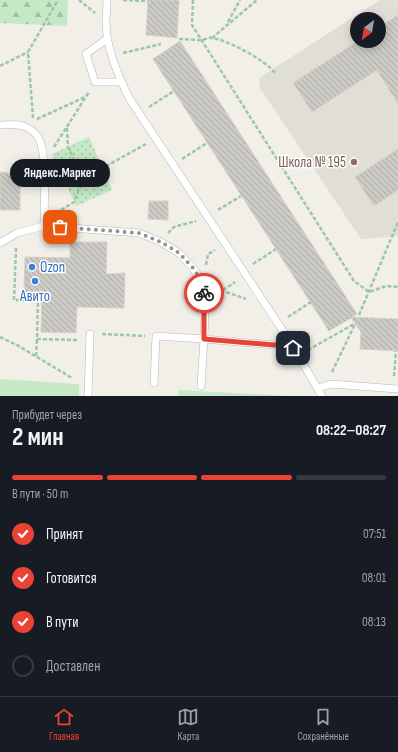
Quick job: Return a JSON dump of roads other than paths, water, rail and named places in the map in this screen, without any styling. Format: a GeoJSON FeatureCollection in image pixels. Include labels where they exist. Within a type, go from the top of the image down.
{"type":"FeatureCollection","features":[{"type":"Feature","properties":{"kind":"lane"},"geometry":{"type":"LineString","coordinates":[[107,0],[106,23],[108,38],[112,56],[121,82],[155,139],[289,340],[298,356],[322,387],[322,396]]}},
{"type":"Feature","properties":{"kind":"lane"},"geometry":{"type":"LineString","coordinates":[[108,38],[86,54],[96,82],[121,82]]}},
{"type":"Feature","properties":{"kind":"lane"},"geometry":{"type":"LineString","coordinates":[[0,125],[19,125],[28,127],[36,134],[40,142],[44,162],[44,223]]}},
{"type":"Feature","properties":{"kind":"lane"},"geometry":{"type":"LineString","coordinates":[[0,243],[17,232],[44,223],[139,233],[161,242],[179,253],[193,268],[203,283],[205,313],[201,386]]}},
{"type":"Feature","properties":{"kind":"lane"},"geometry":{"type":"LineString","coordinates":[[88,396],[90,334]]}},
{"type":"Feature","properties":{"kind":"lane"},"geometry":{"type":"LineString","coordinates":[[154,383],[156,336],[274,345],[282,344],[289,340]]}},
{"type":"Feature","properties":{"kind":"lane"},"geometry":{"type":"LineString","coordinates":[[322,387],[331,384],[396,389]]}},
{"type":"Feature","properties":{"kind":"place","name":"Школа № 195"},"geometry":{"type":"Point","coordinates":[354,162]}},
{"type":"Feature","properties":{"kind":"place","name":"Яндекс.Маркет"},"geometry":{"type":"Point","coordinates":[60,227]}},
{"type":"Feature","properties":{"kind":"place","name":"Ozon"},"geometry":{"type":"Point","coordinates":[32,267]}},
{"type":"Feature","properties":{"kind":"place","name":"Авито"},"geometry":{"type":"Point","coordinates":[35,281]}}]}
